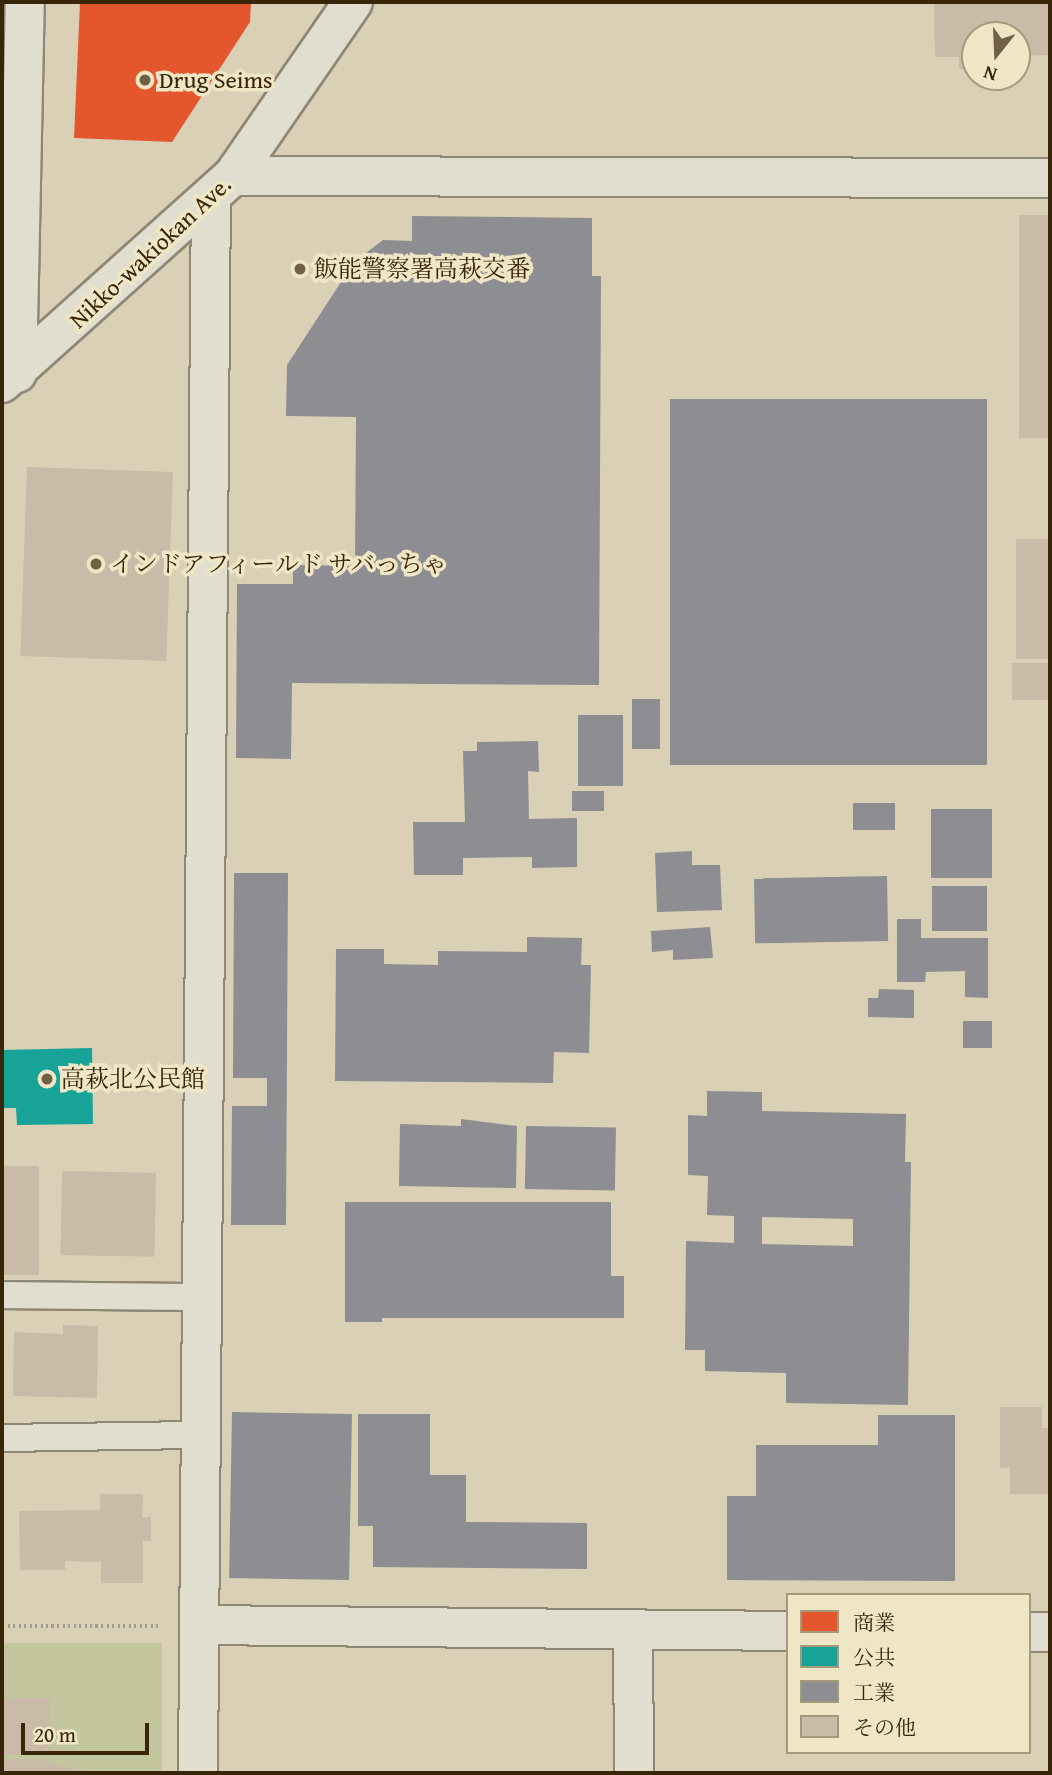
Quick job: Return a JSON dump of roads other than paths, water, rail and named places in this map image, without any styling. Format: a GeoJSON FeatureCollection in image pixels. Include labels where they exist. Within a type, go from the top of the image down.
{"type":"FeatureCollection","features":[{"type":"Feature","properties":{"kind":"street"},"geometry":{"type":"LineString","coordinates":[[9,378],[26,2]]}},
{"type":"Feature","properties":{"kind":"street","name":"Nikko-wakiokan Ave."},"geometry":{"type":"LineString","coordinates":[[9,378],[222,187],[353,2]]}},
{"type":"Feature","properties":{"kind":"street"},"geometry":{"type":"LineString","coordinates":[[198,1773],[186,1626],[199,1435],[222,187],[1050,178]]}},
{"type":"Feature","properties":{"kind":"street"},"geometry":{"type":"LineString","coordinates":[[186,1626],[786,1630]]}},
{"type":"Feature","properties":{"kind":"street"},"geometry":{"type":"LineString","coordinates":[[633,1630],[634,1773]]}},
{"type":"Feature","properties":{"kind":"street"},"geometry":{"type":"LineString","coordinates":[[1031,1632],[1050,1632]]}},
{"type":"Feature","properties":{"kind":"lane"},"geometry":{"type":"LineString","coordinates":[[2,1295],[200,1297]]}},
{"type":"Feature","properties":{"kind":"lane"},"geometry":{"type":"LineString","coordinates":[[2,1438],[199,1435]]}},
{"type":"Feature","properties":{"kind":"place","name":"Drug Seims"},"geometry":{"type":"Point","coordinates":[145,80]}},
{"type":"Feature","properties":{"kind":"place","name":"飯能警察署高萩交番"},"geometry":{"type":"Point","coordinates":[300,269]}},
{"type":"Feature","properties":{"kind":"place","name":"インドアフィールド サバっちゃ"},"geometry":{"type":"Point","coordinates":[96,564]}},
{"type":"Feature","properties":{"kind":"place","name":"高萩北公民館"},"geometry":{"type":"Point","coordinates":[47,1079]}}]}
